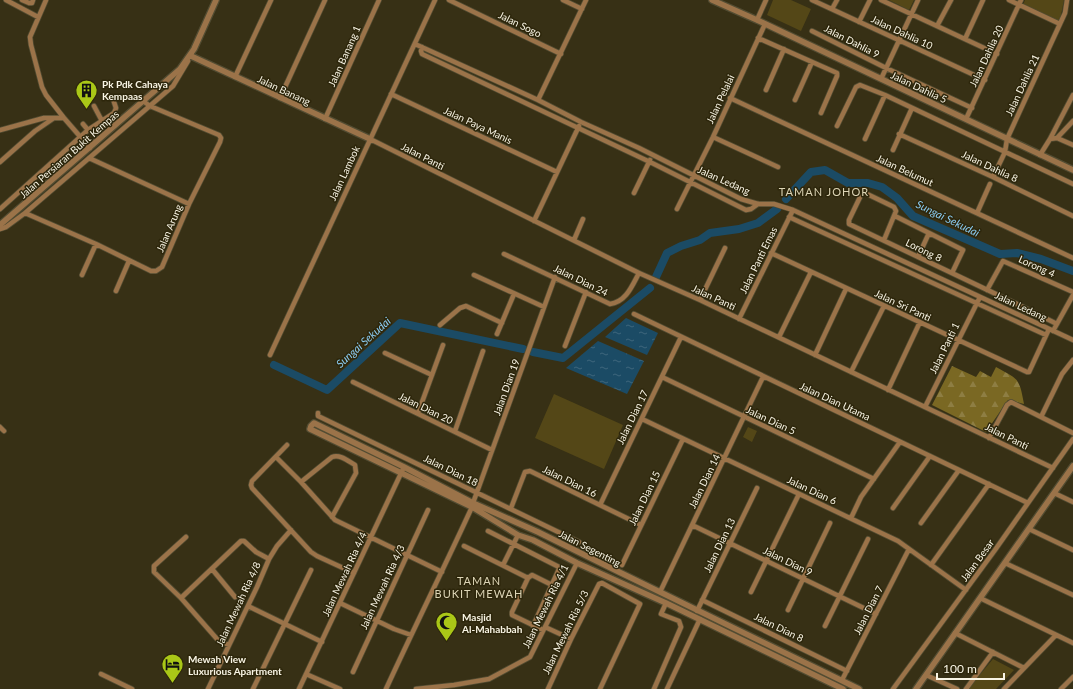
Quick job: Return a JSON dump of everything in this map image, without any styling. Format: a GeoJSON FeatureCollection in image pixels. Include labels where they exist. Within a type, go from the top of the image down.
{"type":"FeatureCollection","features":[{"type":"Feature","properties":{"kind":"street"},"geometry":{"type":"LineString","coordinates":[[6,0],[38,16]]}},
{"type":"Feature","properties":{"kind":"street"},"geometry":{"type":"LineString","coordinates":[[22,0],[29,3],[32,3],[33,0]]}},
{"type":"Feature","properties":{"kind":"street"},"geometry":{"type":"LineString","coordinates":[[46,0],[30,37],[42,87],[46,95],[64,118],[90,148]]}},
{"type":"Feature","properties":{"kind":"street","name":"Jalan Persiaran Bukit Kempas"},"geometry":{"type":"LineString","coordinates":[[0,225],[171,78],[191,56],[216,0]]}},
{"type":"Feature","properties":{"kind":"street"},"geometry":{"type":"LineString","coordinates":[[235,77],[271,0]]}},
{"type":"Feature","properties":{"kind":"street"},"geometry":{"type":"LineString","coordinates":[[280,98],[325,0]]}},
{"type":"Feature","properties":{"kind":"street","name":"Jalan Banang 1"},"geometry":{"type":"LineString","coordinates":[[325,119],[379,0]]}},
{"type":"Feature","properties":{"kind":"street","name":"Jalan Lambok"},"geometry":{"type":"LineString","coordinates":[[270,355],[435,0]]}},
{"type":"Feature","properties":{"kind":"street","name":"Jalan Sogo"},"geometry":{"type":"LineString","coordinates":[[449,0],[561,54]]}},
{"type":"Feature","properties":{"kind":"street"},"geometry":{"type":"LineString","coordinates":[[564,0],[582,8]]}},
{"type":"Feature","properties":{"kind":"street"},"geometry":{"type":"LineString","coordinates":[[538,100],[586,0]]}},
{"type":"Feature","properties":{"kind":"street","name":"Jalan Dahlia 5"},"geometry":{"type":"LineString","coordinates":[[712,0],[1073,170]]}},
{"type":"Feature","properties":{"kind":"street"},"geometry":{"type":"LineString","coordinates":[[757,20],[766,0]]}},
{"type":"Feature","properties":{"kind":"street","name":"Jalan Dahlia 10"},"geometry":{"type":"LineString","coordinates":[[812,0],[984,80]]}},
{"type":"Feature","properties":{"kind":"street"},"geometry":{"type":"LineString","coordinates":[[832,9],[837,0]]}},
{"type":"Feature","properties":{"kind":"street"},"geometry":{"type":"LineString","coordinates":[[859,22],[870,0]]}},
{"type":"Feature","properties":{"kind":"street"},"geometry":{"type":"LineString","coordinates":[[882,0],[997,54]]}},
{"type":"Feature","properties":{"kind":"street"},"geometry":{"type":"LineString","coordinates":[[881,79],[918,0]]}},
{"type":"Feature","properties":{"kind":"street"},"geometry":{"type":"LineString","coordinates":[[937,26],[951,0]]}},
{"type":"Feature","properties":{"kind":"street"},"geometry":{"type":"LineString","coordinates":[[965,39],[983,0]]}},
{"type":"Feature","properties":{"kind":"street"},"geometry":{"type":"LineString","coordinates":[[1009,0],[1020,2],[1060,24]]}},
{"type":"Feature","properties":{"kind":"street","name":"Jalan Dahlia 21"},"geometry":{"type":"LineString","coordinates":[[993,177],[1005,152],[1007,139],[1060,24],[1066,9],[1067,0]]}},
{"type":"Feature","properties":{"kind":"street","name":"Jalan Dahlia 20"},"geometry":{"type":"LineString","coordinates":[[966,119],[1020,2]]}},
{"type":"Feature","properties":{"kind":"street","name":"Jalan Pelalai"},"geometry":{"type":"LineString","coordinates":[[677,209],[765,24]]}},
{"type":"Feature","properties":{"kind":"street","name":"Jalan Dahlia 9"},"geometry":{"type":"LineString","coordinates":[[812,31],[886,68],[972,108]]}},
{"type":"Feature","properties":{"kind":"street"},"geometry":{"type":"LineString","coordinates":[[758,38],[835,71],[837,76],[821,114]]}},
{"type":"Feature","properties":{"kind":"street","name":"Jalan Ledang"},"geometry":{"type":"LineString","coordinates":[[415,44],[538,100],[741,199],[758,204],[774,204],[793,210],[1073,340]]}},
{"type":"Feature","properties":{"kind":"street"},"geometry":{"type":"LineString","coordinates":[[422,47],[422,54],[690,181],[747,210],[754,208],[758,204]]}},
{"type":"Feature","properties":{"kind":"street"},"geometry":{"type":"LineString","coordinates":[[766,90],[784,49]]}},
{"type":"Feature","properties":{"kind":"street"},"geometry":{"type":"LineString","coordinates":[[0,229],[6,227],[25,213],[173,86],[191,56]]}},
{"type":"Feature","properties":{"kind":"street","name":"Jalan Banang"},"geometry":{"type":"LineString","coordinates":[[191,56],[370,139]]}},
{"type":"Feature","properties":{"kind":"street"},"geometry":{"type":"LineString","coordinates":[[795,100],[812,62]]}},
{"type":"Feature","properties":{"kind":"street"},"geometry":{"type":"LineString","coordinates":[[837,126],[856,86],[862,85],[1073,184]]}},
{"type":"Feature","properties":{"kind":"street","name":"Jalan Paya Manis"},"geometry":{"type":"LineString","coordinates":[[391,94],[556,172]]}},
{"type":"Feature","properties":{"kind":"street"},"geometry":{"type":"LineString","coordinates":[[865,139],[885,95]]}},
{"type":"Feature","properties":{"kind":"street"},"geometry":{"type":"LineString","coordinates":[[1040,155],[1073,95]]}},
{"type":"Feature","properties":{"kind":"street","name":"Jalan Belumut"},"geometry":{"type":"LineString","coordinates":[[730,98],[1073,258]]}},
{"type":"Feature","properties":{"kind":"street"},"geometry":{"type":"LineString","coordinates":[[0,209],[88,130],[114,113],[116,108],[113,100]]}},
{"type":"Feature","properties":{"kind":"street","name":"Jalan Arung"},"geometry":{"type":"LineString","coordinates":[[25,213],[96,244],[151,271],[156,271],[162,267],[189,204],[221,138],[219,135],[150,106],[143,101]]}},
{"type":"Feature","properties":{"kind":"street"},"geometry":{"type":"LineString","coordinates":[[94,106],[102,121]]}},
{"type":"Feature","properties":{"kind":"street"},"geometry":{"type":"LineString","coordinates":[[893,150],[912,108]]}},
{"type":"Feature","properties":{"kind":"street"},"geometry":{"type":"LineString","coordinates":[[0,130],[44,118],[64,118]]}},
{"type":"Feature","properties":{"kind":"street"},"geometry":{"type":"LineString","coordinates":[[0,162],[35,131],[54,118]]}},
{"type":"Feature","properties":{"kind":"street"},"geometry":{"type":"LineString","coordinates":[[1057,138],[1073,121]]}},
{"type":"Feature","properties":{"kind":"street"},"geometry":{"type":"LineString","coordinates":[[30,122],[35,131]]}},
{"type":"Feature","properties":{"kind":"street"},"geometry":{"type":"LineString","coordinates":[[534,221],[581,122]]}},
{"type":"Feature","properties":{"kind":"street"},"geometry":{"type":"LineString","coordinates":[[83,124],[88,130]]}},
{"type":"Feature","properties":{"kind":"street","name":"Jalan Dahlia 8"},"geometry":{"type":"LineString","coordinates":[[899,134],[1073,216]]}},
{"type":"Feature","properties":{"kind":"street"},"geometry":{"type":"LineString","coordinates":[[712,137],[778,167]]}},
{"type":"Feature","properties":{"kind":"street"},"geometry":{"type":"LineString","coordinates":[[1050,139],[1057,138],[1073,145]]}},
{"type":"Feature","properties":{"kind":"street","name":"Jalan Panti"},"geometry":{"type":"LineString","coordinates":[[370,139],[639,273],[779,337],[1053,468]]}},
{"type":"Feature","properties":{"kind":"street"},"geometry":{"type":"LineString","coordinates":[[634,193],[653,155]]}},
{"type":"Feature","properties":{"kind":"street"},"geometry":{"type":"LineString","coordinates":[[89,158],[189,204]]}},
{"type":"Feature","properties":{"kind":"street"},"geometry":{"type":"LineString","coordinates":[[977,214],[990,184]]}},
{"type":"Feature","properties":{"kind":"street","name":"Lorong 8"},"geometry":{"type":"LineString","coordinates":[[895,214],[894,208],[863,193],[849,220],[849,224],[1057,324]]}},
{"type":"Feature","properties":{"kind":"street","name":"Jalan Panti Emas"},"geometry":{"type":"LineString","coordinates":[[739,319],[793,210]]}},
{"type":"Feature","properties":{"kind":"street"},"geometry":{"type":"LineString","coordinates":[[884,240],[895,214],[963,250],[952,273]]}},
{"type":"Feature","properties":{"kind":"street"},"geometry":{"type":"LineString","coordinates":[[789,217],[1046,335],[1057,324],[1073,294]]}},
{"type":"Feature","properties":{"kind":"street"},"geometry":{"type":"LineString","coordinates":[[574,240],[584,219]]}},
{"type":"Feature","properties":{"kind":"street"},"geometry":{"type":"LineString","coordinates":[[918,257],[929,233]]}},
{"type":"Feature","properties":{"kind":"street"},"geometry":{"type":"LineString","coordinates":[[82,275],[96,244]]}},
{"type":"Feature","properties":{"kind":"street"},"geometry":{"type":"LineString","coordinates":[[700,300],[725,248]]}},
{"type":"Feature","properties":{"kind":"street","name":"Jalan Sri Panti"},"geometry":{"type":"LineString","coordinates":[[771,253],[1027,372],[1029,372],[1046,335]]}},
{"type":"Feature","properties":{"kind":"street","name":"Jalan Dian 24"},"geometry":{"type":"LineString","coordinates":[[504,254],[610,304],[629,293],[639,273]]}},
{"type":"Feature","properties":{"kind":"street"},"geometry":{"type":"LineString","coordinates":[[883,260],[887,254]]}},
{"type":"Feature","properties":{"kind":"street"},"geometry":{"type":"LineString","coordinates":[[116,291],[129,261]]}},
{"type":"Feature","properties":{"kind":"street","name":"Lorong 4"},"geometry":{"type":"LineString","coordinates":[[987,290],[1003,261],[1073,294]]}},
{"type":"Feature","properties":{"kind":"street"},"geometry":{"type":"LineString","coordinates":[[779,337],[811,272]]}},
{"type":"Feature","properties":{"kind":"street"},"geometry":{"type":"LineString","coordinates":[[474,276],[544,307]]}},
{"type":"Feature","properties":{"kind":"street","name":"Jalan Dian 19"},"geometry":{"type":"LineString","coordinates":[[386,689],[472,505],[555,277]]}},
{"type":"Feature","properties":{"kind":"street"},"geometry":{"type":"LineString","coordinates":[[815,355],[846,288]]}},
{"type":"Feature","properties":{"kind":"street"},"geometry":{"type":"LineString","coordinates":[[565,346],[586,292]]}},
{"type":"Feature","properties":{"kind":"street"},"geometry":{"type":"LineString","coordinates":[[497,334],[514,294]]}},
{"type":"Feature","properties":{"kind":"street","name":"Jalan Panti 1"},"geometry":{"type":"LineString","coordinates":[[925,407],[980,297]]}},
{"type":"Feature","properties":{"kind":"street"},"geometry":{"type":"LineString","coordinates":[[440,325],[460,308],[466,306],[502,323]]}},
{"type":"Feature","properties":{"kind":"street"},"geometry":{"type":"LineString","coordinates":[[851,372],[884,306]]}},
{"type":"Feature","properties":{"kind":"street","name":"Jalan Dian Utama"},"geometry":{"type":"LineString","coordinates":[[634,314],[1028,503]]}},
{"type":"Feature","properties":{"kind":"street"},"geometry":{"type":"LineString","coordinates":[[888,390],[920,322]]}},
{"type":"Feature","properties":{"kind":"street","name":"Jalan Dian 17"},"geometry":{"type":"LineString","coordinates":[[600,506],[681,337]]}},
{"type":"Feature","properties":{"kind":"street"},"geometry":{"type":"LineString","coordinates":[[418,414],[443,345]]}},
{"type":"Feature","properties":{"kind":"street"},"geometry":{"type":"LineString","coordinates":[[455,432],[483,351]]}},
{"type":"Feature","properties":{"kind":"street"},"geometry":{"type":"LineString","coordinates":[[385,353],[432,375]]}},
{"type":"Feature","properties":{"kind":"street"},"geometry":{"type":"LineString","coordinates":[[1041,417],[1062,374],[1073,360]]}},
{"type":"Feature","properties":{"kind":"street","name":"Jalan Dian 14"},"geometry":{"type":"LineString","coordinates":[[660,592],[763,377]]}},
{"type":"Feature","properties":{"kind":"street","name":"Jalan Dian 5"},"geometry":{"type":"LineString","coordinates":[[662,378],[874,479]]}},
{"type":"Feature","properties":{"kind":"street","name":"Jalan Dian 20"},"geometry":{"type":"LineString","coordinates":[[353,382],[492,450]]}},
{"type":"Feature","properties":{"kind":"street"},"geometry":{"type":"LineString","coordinates":[[990,438],[1009,403],[1011,402],[1073,433]]}},
{"type":"Feature","properties":{"kind":"street","name":"Jalan Dian 18"},"geometry":{"type":"LineString","coordinates":[[318,413],[318,416],[579,542]]}},
{"type":"Feature","properties":{"kind":"street","name":"Jalan Dian 6"},"geometry":{"type":"LineString","coordinates":[[642,419],[898,540],[966,590]]}},
{"type":"Feature","properties":{"kind":"street","name":"Jalan Segenting"},"geometry":{"type":"LineString","coordinates":[[843,689],[700,619],[577,563],[533,540],[518,535],[472,505],[404,467],[314,423],[311,426],[310,429],[401,474],[472,505],[535,530],[697,611],[859,689]]}},
{"type":"Feature","properties":{"kind":"street"},"geometry":{"type":"LineString","coordinates":[[0,427],[4,431]]}},
{"type":"Feature","properties":{"kind":"street","name":"Jalan Dian 15"},"geometry":{"type":"LineString","coordinates":[[622,565],[683,439]]}},
{"type":"Feature","properties":{"kind":"street","name":"Jalan Besar"},"geometry":{"type":"LineString","coordinates":[[893,689],[966,590],[1073,439]]}},
{"type":"Feature","properties":{"kind":"street"},"geometry":{"type":"LineString","coordinates":[[851,518],[861,497],[900,442]]}},
{"type":"Feature","properties":{"kind":"street"},"geometry":{"type":"LineString","coordinates":[[287,446],[252,480],[250,485],[317,556],[354,574]]}},
{"type":"Feature","properties":{"kind":"street"},"geometry":{"type":"LineString","coordinates":[[301,482],[335,456],[339,456],[355,465],[356,472],[332,517]]}},
{"type":"Feature","properties":{"kind":"street"},"geometry":{"type":"LineString","coordinates":[[894,508],[930,456]]}},
{"type":"Feature","properties":{"kind":"street"},"geometry":{"type":"LineString","coordinates":[[276,457],[336,520],[442,572]]}},
{"type":"Feature","properties":{"kind":"street"},"geometry":{"type":"LineString","coordinates":[[916,689],[1073,466]]}},
{"type":"Feature","properties":{"kind":"street","name":"Jalan Mewah Ria 4/4"},"geometry":{"type":"LineString","coordinates":[[299,689],[404,467]]}},
{"type":"Feature","properties":{"kind":"street"},"geometry":{"type":"LineString","coordinates":[[921,523],[959,470]]}},
{"type":"Feature","properties":{"kind":"street","name":"Jalan Dian 16"},"geometry":{"type":"LineString","coordinates":[[511,508],[525,472],[527,471],[641,525]]}},
{"type":"Feature","properties":{"kind":"street"},"geometry":{"type":"LineString","coordinates":[[931,565],[989,484]]}},
{"type":"Feature","properties":{"kind":"street","name":"Jalan Dian 13"},"geometry":{"type":"LineString","coordinates":[[697,611],[756,488]]}},
{"type":"Feature","properties":{"kind":"street"},"geometry":{"type":"LineString","coordinates":[[751,592],[799,494]]}},
{"type":"Feature","properties":{"kind":"street"},"geometry":{"type":"LineString","coordinates":[[1054,494],[1073,502]]}},
{"type":"Feature","properties":{"kind":"street","name":"Jalan Mewah Ria 4/3"},"geometry":{"type":"LineString","coordinates":[[353,672],[428,510]]}},
{"type":"Feature","properties":{"kind":"street"},"geometry":{"type":"LineString","coordinates":[[788,610],[830,523]]}},
{"type":"Feature","properties":{"kind":"street","name":"Jalan Dian 9"},"geometry":{"type":"LineString","coordinates":[[692,525],[876,614]]}},
{"type":"Feature","properties":{"kind":"street"},"geometry":{"type":"LineString","coordinates":[[1029,529],[1073,550]]}},
{"type":"Feature","properties":{"kind":"street","name":"Jalan Mewah Ria 4/8"},"geometry":{"type":"LineString","coordinates":[[208,689],[269,559],[277,546],[291,530]]}},
{"type":"Feature","properties":{"kind":"street"},"geometry":{"type":"LineString","coordinates":[[533,540],[539,538],[539,535],[535,530]]}},
{"type":"Feature","properties":{"kind":"street"},"geometry":{"type":"LineString","coordinates":[[488,531],[557,565],[559,569],[533,626]]}},
{"type":"Feature","properties":{"kind":"street"},"geometry":{"type":"LineString","coordinates":[[503,565],[518,535]]}},
{"type":"Feature","properties":{"kind":"street"},"geometry":{"type":"LineString","coordinates":[[186,536],[154,566],[154,570],[217,639],[229,645]]}},
{"type":"Feature","properties":{"kind":"street"},"geometry":{"type":"LineString","coordinates":[[825,626],[868,539]]}},
{"type":"Feature","properties":{"kind":"street"},"geometry":{"type":"LineString","coordinates":[[181,598],[241,541],[269,559]]}},
{"type":"Feature","properties":{"kind":"street"},"geometry":{"type":"LineString","coordinates":[[556,553],[554,550],[555,543],[562,543]]}},
{"type":"Feature","properties":{"kind":"street"},"geometry":{"type":"LineString","coordinates":[[464,546],[528,578]]}},
{"type":"Feature","properties":{"kind":"street","name":"Jalan Dian 7"},"geometry":{"type":"LineString","coordinates":[[842,680],[909,549]]}},
{"type":"Feature","properties":{"kind":"street","name":"Jalan Mewah Ria 4/1"},"geometry":{"type":"LineString","coordinates":[[416,689],[454,685],[494,678],[530,657],[577,563]]}},
{"type":"Feature","properties":{"kind":"street"},"geometry":{"type":"LineString","coordinates":[[1005,563],[1073,595]]}},
{"type":"Feature","properties":{"kind":"street"},"geometry":{"type":"LineString","coordinates":[[212,569],[235,597]]}},
{"type":"Feature","properties":{"kind":"street"},"geometry":{"type":"LineString","coordinates":[[253,689],[311,570]]}},
{"type":"Feature","properties":{"kind":"street"},"geometry":{"type":"LineString","coordinates":[[552,585],[532,575],[528,578],[512,615],[533,626],[544,628],[570,639]]}},
{"type":"Feature","properties":{"kind":"street","name":"Jalan Mewah Ria 5/3"},"geometry":{"type":"LineString","coordinates":[[548,689],[570,639],[599,584],[602,583],[640,604],[600,689]]}},
{"type":"Feature","properties":{"kind":"street"},"geometry":{"type":"LineString","coordinates":[[980,598],[1073,643]]}},
{"type":"Feature","properties":{"kind":"street","name":"Jalan Dian 8"},"geometry":{"type":"LineString","coordinates":[[702,600],[847,671]]}},
{"type":"Feature","properties":{"kind":"street"},"geometry":{"type":"LineString","coordinates":[[340,603],[411,635]]}},
{"type":"Feature","properties":{"kind":"street"},"geometry":{"type":"LineString","coordinates":[[654,689],[681,627],[679,621],[661,614],[666,603]]}},
{"type":"Feature","properties":{"kind":"street"},"geometry":{"type":"LineString","coordinates":[[248,606],[322,642]]}},
{"type":"Feature","properties":{"kind":"street"},"geometry":{"type":"LineString","coordinates":[[667,689],[700,619]]}},
{"type":"Feature","properties":{"kind":"street"},"geometry":{"type":"LineString","coordinates":[[955,633],[1024,668]]}},
{"type":"Feature","properties":{"kind":"street"},"geometry":{"type":"LineString","coordinates":[[1004,689],[1056,635]]}},
{"type":"Feature","properties":{"kind":"street"},"geometry":{"type":"LineString","coordinates":[[966,689],[993,652]]}},
{"type":"Feature","properties":{"kind":"street"},"geometry":{"type":"LineString","coordinates":[[102,674],[132,689]]}},
{"type":"Feature","properties":{"kind":"street"},"geometry":{"type":"LineString","coordinates":[[306,674],[340,689]]}},
{"type":"Feature","properties":{"kind":"street"},"geometry":{"type":"LineString","coordinates":[[926,674],[957,689]]}},
{"type":"Feature","properties":{"kind":"street"},"geometry":{"type":"LineString","coordinates":[[1061,689],[1073,677]]}},
{"type":"Feature","properties":{"kind":"street"},"geometry":{"type":"LineString","coordinates":[[842,680],[847,689]]}},
{"type":"Feature","properties":{"kind":"shaded area"},"geometry":{"type":"Polygon","coordinates":[[[773,0],[791,0],[811,9],[801,31],[767,15],[773,0]]]}},
{"type":"Feature","properties":{"kind":"shaded area"},"geometry":{"type":"Polygon","coordinates":[[[889,0],[914,0],[909,10],[889,0]]]}},
{"type":"Feature","properties":{"kind":"shaded area"},"geometry":{"type":"Polygon","coordinates":[[[1025,0],[1064,0],[1060,20],[1058,22],[1023,5],[1025,0]]]}},
{"type":"Feature","properties":{"kind":"shaded area"},"geometry":{"type":"Polygon","coordinates":[[[554,394],[623,425],[604,469],[535,438],[554,394]]]}},
{"type":"Feature","properties":{"kind":"shaded area"},"geometry":{"type":"Polygon","coordinates":[[[748,427],[757,431],[752,442],[743,437],[748,427]]]}},
{"type":"Feature","properties":{"kind":"shaded area"},"geometry":{"type":"Polygon","coordinates":[[[993,659],[1014,670],[996,689],[968,689],[993,659]]]}},
{"type":"Feature","properties":{"kind":"green space"},"geometry":{"type":"Polygon","coordinates":[[[952,366],[976,377],[980,371],[991,377],[996,367],[1017,380],[1021,389],[1024,404],[1008,400],[986,432],[932,405],[952,366]]]}},
{"type":"Feature","properties":{"kind":"water"},"geometry":{"type":"Polygon","coordinates":[[[626,318],[658,333],[647,355],[605,337],[626,318]]]}},
{"type":"Feature","properties":{"kind":"water"},"geometry":{"type":"Polygon","coordinates":[[[598,341],[644,361],[627,394],[566,368],[598,341]]]}},
{"type":"Feature","properties":{"kind":"waterway","name":"Sungai Sekudai"},"geometry":{"type":"LineString","coordinates":[[786,199],[811,172],[825,170],[848,183],[868,183],[882,187],[897,198],[913,216],[1000,254],[1017,253],[1041,259],[1073,271]]}},
{"type":"Feature","properties":{"kind":"waterway","name":"Sungai Sekudai"},"geometry":{"type":"LineString","coordinates":[[656,277],[667,253],[681,246],[700,240],[710,233],[739,229],[758,223],[777,209]]}},
{"type":"Feature","properties":{"kind":"waterway","name":"Sungai Sekudai"},"geometry":{"type":"LineString","coordinates":[[533,352],[563,358],[650,288]]}},
{"type":"Feature","properties":{"kind":"waterway","name":"Sungai Sekudai"},"geometry":{"type":"LineString","coordinates":[[274,365],[327,390],[400,323],[523,349]]}},
{"type":"Feature","properties":{"kind":"place","name":"Pk Pdk Cahaya Kempaas"},"geometry":{"type":"Point","coordinates":[87,110]}},
{"type":"Feature","properties":{"kind":"place","name":"Masjid Al-Mahabbah"},"geometry":{"type":"Point","coordinates":[446,642]}},
{"type":"Feature","properties":{"kind":"place","name":"Mewah View Luxurious Apartment"},"geometry":{"type":"Point","coordinates":[173,684]}},
{"type":"Feature","properties":{"kind":"district","name":"TAMAN JOHOR"},"geometry":{"type":"Point","coordinates":[824,191]}},
{"type":"Feature","properties":{"kind":"district","name":"TAMAN BUKIT MEWAH"},"geometry":{"type":"Point","coordinates":[479,586]}}]}
